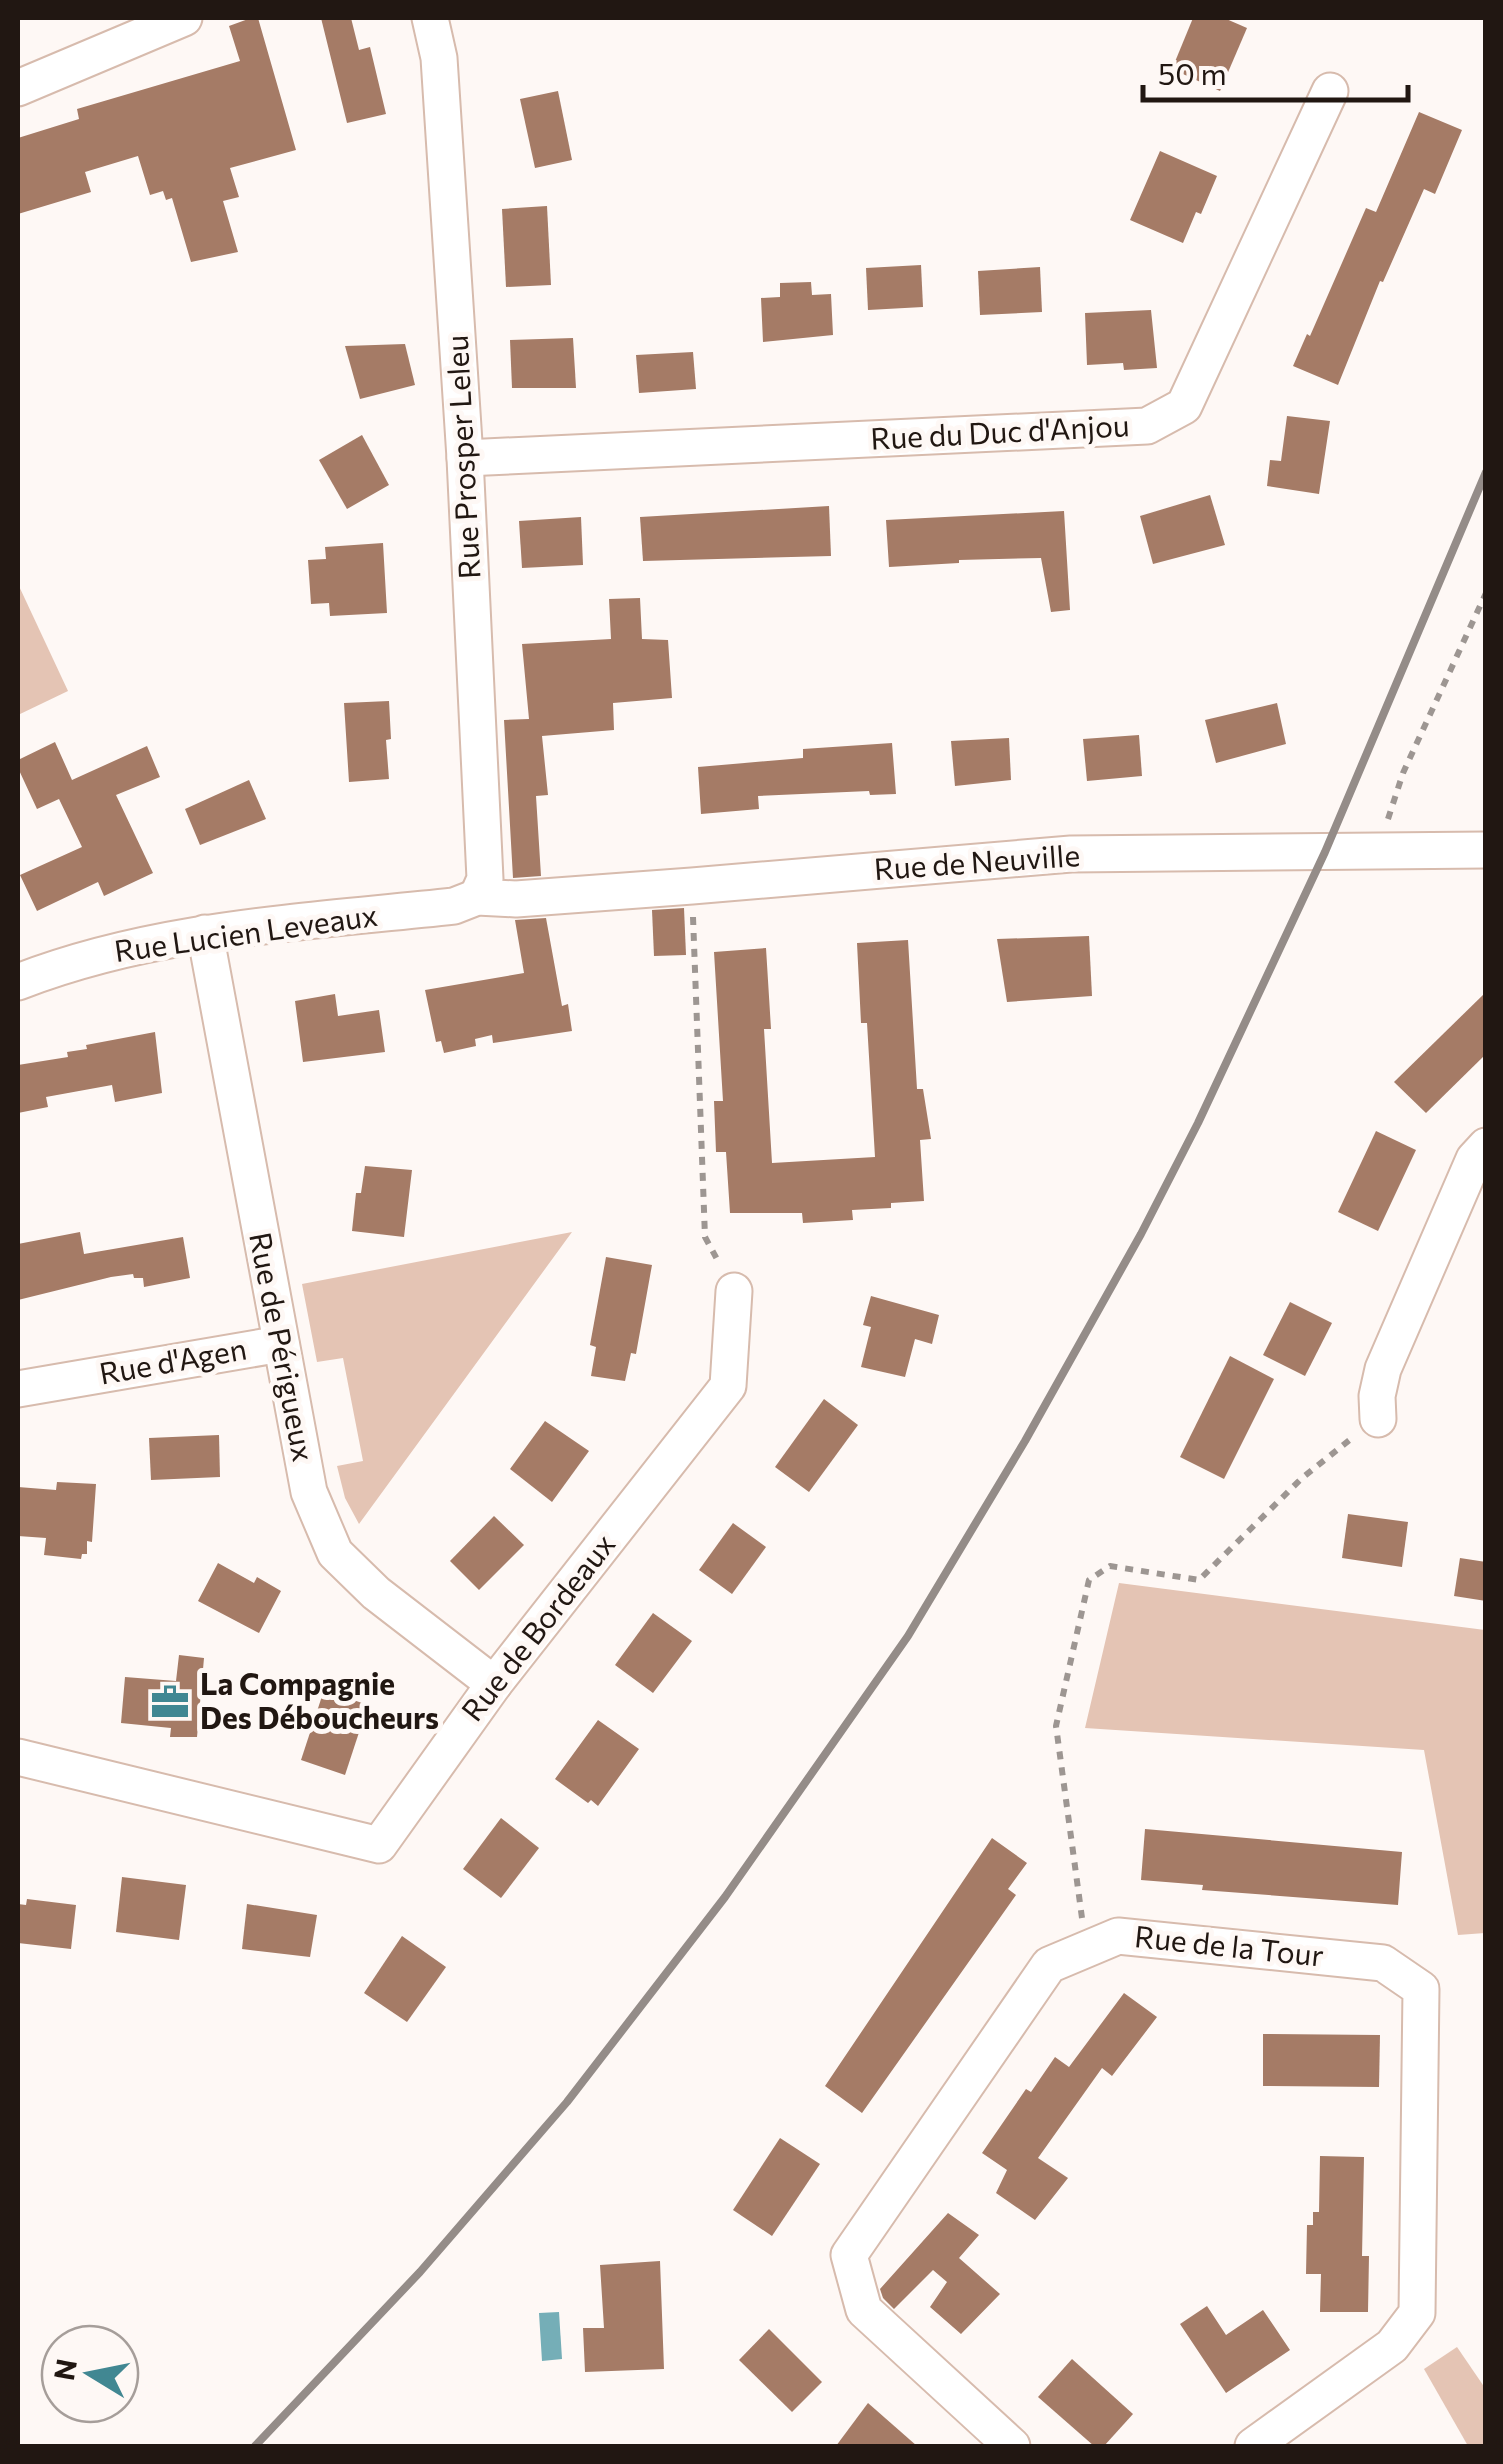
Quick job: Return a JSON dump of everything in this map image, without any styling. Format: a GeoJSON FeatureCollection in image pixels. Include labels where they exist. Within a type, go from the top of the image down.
{"type":"FeatureCollection","features":[{"type":"Feature","properties":{"kind":"street"},"geometry":{"type":"LineString","coordinates":[[18,88],[184,18]]}},
{"type":"Feature","properties":{"kind":"street","name":"Rue Prosper Leleu"},"geometry":{"type":"LineString","coordinates":[[430,18],[439,58],[465,458],[485,879],[477,897]]}},
{"type":"Feature","properties":{"kind":"street","name":"Rue du Duc d'Anjou"},"geometry":{"type":"LineString","coordinates":[[465,458],[1147,426],[1184,406],[1330,91]]}},
{"type":"Feature","properties":{"kind":"street","name":"Rue de Neuville"},"geometry":{"type":"LineString","coordinates":[[477,897],[692,886],[1071,854],[1482,850]]}},
{"type":"Feature","properties":{"kind":"street","name":"Rue Lucien Leveaux"},"geometry":{"type":"LineString","coordinates":[[18,982],[120,948],[205,933],[454,906],[477,897]]}},
{"type":"Feature","properties":{"kind":"street","name":"Rue de Périgueux"},"geometry":{"type":"LineString","coordinates":[[205,933],[308,1492],[335,1554],[376,1592],[494,1684]]}},
{"type":"Feature","properties":{"kind":"street"},"geometry":{"type":"LineString","coordinates":[[1378,1419],[1377,1396],[1383,1369],[1474,1158],[1486,1146]]}},
{"type":"Feature","properties":{"kind":"street","name":"Rue de Bordeaux"},"geometry":{"type":"LineString","coordinates":[[18,1756],[379,1845],[494,1684],[728,1386],[734,1292]]}},
{"type":"Feature","properties":{"kind":"street","name":"Rue d'Agen"},"geometry":{"type":"LineString","coordinates":[[18,1389],[281,1344]]}},
{"type":"Feature","properties":{"kind":"street","name":"Rue de la Tour"},"geometry":{"type":"LineString","coordinates":[[1012,2446],[864,2310],[849,2255],[1049,1965],[1118,1936],[1383,1964],[1420,1989],[1418,2313],[1392,2346],[1252,2446]]}},
{"type":"Feature","properties":{"kind":"path"},"geometry":{"type":"LineString","coordinates":[[1390,850],[1388,818],[1403,774],[1486,592]]}},
{"type":"Feature","properties":{"kind":"path"},"geometry":{"type":"LineString","coordinates":[[692,886],[705,1237],[734,1292]]}},
{"type":"Feature","properties":{"kind":"path"},"geometry":{"type":"LineString","coordinates":[[1086,1949],[1056,1726],[1089,1580],[1110,1566],[1199,1580],[1302,1478],[1378,1419]]}},
{"type":"Feature","properties":{"kind":"shaded area"},"geometry":{"type":"Polygon","coordinates":[[[18,584],[68,691],[18,715],[18,584]]]}},
{"type":"Feature","properties":{"kind":"shaded area"},"geometry":{"type":"Polygon","coordinates":[[[572,1232],[359,1524],[345,1498],[337,1466],[363,1461],[343,1358],[317,1362],[302,1284],[572,1232]]]}},
{"type":"Feature","properties":{"kind":"shaded area"},"geometry":{"type":"Polygon","coordinates":[[[1119,1583],[1485,1630],[1485,1933],[1458,1935],[1424,1750],[1085,1728],[1119,1583]]]}},
{"type":"Feature","properties":{"kind":"shaded area"},"geometry":{"type":"Polygon","coordinates":[[[1457,2347],[1485,2388],[1485,2446],[1468,2446],[1424,2369],[1457,2347]]]}},
{"type":"Feature","properties":{"kind":"water"},"geometry":{"type":"Polygon","coordinates":[[[559,2312],[562,2359],[542,2361],[539,2313],[559,2312]]]}},
{"type":"Feature","properties":{"kind":"building"},"geometry":{"type":"Polygon","coordinates":[[[258,18],[296,150],[230,168],[239,197],[223,201],[238,252],[191,262],[172,198],[166,200],[163,191],[150,195],[138,156],[85,172],[91,192],[18,214],[18,138],[79,119],[77,109],[240,61],[229,26],[258,18]]]}},
{"type":"Feature","properties":{"kind":"building"},"geometry":{"type":"Polygon","coordinates":[[[321,18],[351,18],[359,50],[370,47],[386,114],[347,123],[321,18]]]}},
{"type":"Feature","properties":{"kind":"building"},"geometry":{"type":"Polygon","coordinates":[[[1193,18],[1224,18],[1247,28],[1220,91],[1172,69],[1193,18]]]}},
{"type":"Feature","properties":{"kind":"building"},"geometry":{"type":"Polygon","coordinates":[[[558,91],[572,160],[535,168],[520,99],[558,91]]]}},
{"type":"Feature","properties":{"kind":"building"},"geometry":{"type":"Polygon","coordinates":[[[1419,112],[1462,130],[1435,194],[1424,189],[1383,282],[1380,281],[1338,385],[1293,366],[1366,208],[1376,212],[1419,112]]]}},
{"type":"Feature","properties":{"kind":"building"},"geometry":{"type":"Polygon","coordinates":[[[1160,151],[1217,176],[1183,243],[1130,220],[1160,151]]]}},
{"type":"Feature","properties":{"kind":"building"},"geometry":{"type":"Polygon","coordinates":[[[547,206],[551,285],[506,287],[502,209],[547,206]]]}},
{"type":"Feature","properties":{"kind":"building"},"geometry":{"type":"Polygon","coordinates":[[[921,265],[923,307],[868,310],[866,268],[921,265]]]}},
{"type":"Feature","properties":{"kind":"building"},"geometry":{"type":"Polygon","coordinates":[[[1040,267],[1042,312],[980,315],[978,271],[1040,267]]]}},
{"type":"Feature","properties":{"kind":"building"},"geometry":{"type":"Polygon","coordinates":[[[811,282],[812,295],[831,294],[833,335],[763,342],[761,298],[780,297],[780,283],[811,282]]]}},
{"type":"Feature","properties":{"kind":"building"},"geometry":{"type":"Polygon","coordinates":[[[1151,310],[1157,368],[1124,370],[1123,363],[1087,365],[1085,313],[1151,310]]]}},
{"type":"Feature","properties":{"kind":"building"},"geometry":{"type":"Polygon","coordinates":[[[573,338],[576,388],[512,388],[510,340],[573,338]]]}},
{"type":"Feature","properties":{"kind":"building"},"geometry":{"type":"Polygon","coordinates":[[[405,344],[415,385],[360,399],[345,346],[405,344]]]}},
{"type":"Feature","properties":{"kind":"building"},"geometry":{"type":"Polygon","coordinates":[[[693,352],[696,389],[639,393],[636,355],[693,352]]]}},
{"type":"Feature","properties":{"kind":"building"},"geometry":{"type":"Polygon","coordinates":[[[1287,416],[1330,421],[1319,494],[1267,486],[1270,460],[1281,461],[1287,416]]]}},
{"type":"Feature","properties":{"kind":"building"},"geometry":{"type":"Polygon","coordinates":[[[362,435],[389,485],[347,509],[319,460],[362,435]]]}},
{"type":"Feature","properties":{"kind":"building"},"geometry":{"type":"Polygon","coordinates":[[[1210,495],[1225,545],[1153,564],[1140,516],[1210,495]]]}},
{"type":"Feature","properties":{"kind":"building"},"geometry":{"type":"Polygon","coordinates":[[[829,506],[831,556],[643,561],[640,517],[829,506]]]}},
{"type":"Feature","properties":{"kind":"building"},"geometry":{"type":"Polygon","coordinates":[[[1064,511],[1070,610],[1051,612],[1041,558],[889,567],[886,520],[1064,511]]]}},
{"type":"Feature","properties":{"kind":"building"},"geometry":{"type":"Polygon","coordinates":[[[581,517],[583,565],[522,568],[519,521],[581,517]]]}},
{"type":"Feature","properties":{"kind":"building"},"geometry":{"type":"Polygon","coordinates":[[[383,543],[387,613],[330,616],[329,603],[311,604],[308,560],[326,559],[325,547],[383,543]]]}},
{"type":"Feature","properties":{"kind":"building"},"geometry":{"type":"Polygon","coordinates":[[[640,598],[642,639],[668,640],[672,698],[613,703],[614,730],[542,736],[548,795],[536,796],[541,876],[513,878],[504,720],[529,719],[522,644],[611,639],[609,599],[640,598]]]}},
{"type":"Feature","properties":{"kind":"building"},"geometry":{"type":"Polygon","coordinates":[[[389,701],[389,779],[349,782],[344,703],[389,701]]]}},
{"type":"Feature","properties":{"kind":"building"},"geometry":{"type":"Polygon","coordinates":[[[1277,703],[1286,744],[1216,763],[1205,720],[1277,703]]]}},
{"type":"Feature","properties":{"kind":"building"},"geometry":{"type":"Polygon","coordinates":[[[1139,735],[1142,776],[1087,781],[1083,739],[1139,735]]]}},
{"type":"Feature","properties":{"kind":"building"},"geometry":{"type":"Polygon","coordinates":[[[1009,738],[1011,780],[955,786],[951,741],[1009,738]]]}},
{"type":"Feature","properties":{"kind":"building"},"geometry":{"type":"Polygon","coordinates":[[[55,742],[72,780],[147,746],[160,777],[116,795],[153,873],[104,896],[98,882],[37,911],[20,875],[82,847],[59,799],[37,809],[18,768],[18,760],[55,742]]]}},
{"type":"Feature","properties":{"kind":"building"},"geometry":{"type":"Polygon","coordinates":[[[892,743],[896,794],[870,795],[869,791],[758,796],[759,809],[701,814],[698,767],[803,758],[803,749],[892,743]]]}},
{"type":"Feature","properties":{"kind":"building"},"geometry":{"type":"Polygon","coordinates":[[[249,780],[266,819],[200,845],[185,809],[249,780]]]}},
{"type":"Feature","properties":{"kind":"building"},"geometry":{"type":"Polygon","coordinates":[[[684,908],[686,955],[654,956],[652,910],[684,908]]]}},
{"type":"Feature","properties":{"kind":"building"},"geometry":{"type":"Polygon","coordinates":[[[546,918],[562,1006],[568,1004],[572,1031],[493,1043],[492,1035],[475,1039],[476,1046],[444,1053],[441,1041],[436,1042],[425,990],[524,973],[515,920],[546,918]]]}},
{"type":"Feature","properties":{"kind":"building"},"geometry":{"type":"Polygon","coordinates":[[[1089,936],[1092,996],[1007,1002],[997,939],[1089,936]]]}},
{"type":"Feature","properties":{"kind":"building"},"geometry":{"type":"Polygon","coordinates":[[[908,940],[917,1089],[923,1089],[931,1139],[920,1140],[924,1201],[852,1210],[853,1220],[803,1223],[802,1213],[730,1213],[726,1152],[716,1152],[714,1101],[723,1101],[714,952],[766,948],[771,1029],[764,1029],[772,1163],[875,1157],[867,1023],[861,1023],[857,943],[908,940]]]}},
{"type":"Feature","properties":{"kind":"building"},"geometry":{"type":"Polygon","coordinates":[[[1486,992],[1486,1054],[1426,1113],[1394,1082],[1486,992]]]}},
{"type":"Feature","properties":{"kind":"building"},"geometry":{"type":"Polygon","coordinates":[[[335,994],[338,1016],[379,1010],[385,1052],[303,1062],[295,1001],[335,994]]]}},
{"type":"Feature","properties":{"kind":"building"},"geometry":{"type":"Polygon","coordinates":[[[155,1032],[162,1093],[115,1102],[112,1085],[46,1097],[48,1107],[18,1113],[18,1065],[68,1057],[67,1052],[87,1049],[86,1045],[155,1032]]]}},
{"type":"Feature","properties":{"kind":"building"},"geometry":{"type":"Polygon","coordinates":[[[1376,1131],[1416,1150],[1378,1231],[1338,1212],[1376,1131]]]}},
{"type":"Feature","properties":{"kind":"building"},"geometry":{"type":"Polygon","coordinates":[[[365,1166],[412,1170],[404,1237],[352,1231],[356,1193],[361,1193],[365,1166]]]}},
{"type":"Feature","properties":{"kind":"building"},"geometry":{"type":"Polygon","coordinates":[[[80,1232],[84,1254],[183,1237],[190,1278],[144,1287],[143,1278],[134,1278],[133,1274],[18,1300],[18,1244],[80,1232]]]}},
{"type":"Feature","properties":{"kind":"building"},"geometry":{"type":"Polygon","coordinates":[[[606,1257],[652,1265],[636,1354],[631,1353],[625,1381],[591,1376],[596,1347],[590,1345],[606,1257]]]}},
{"type":"Feature","properties":{"kind":"building"},"geometry":{"type":"Polygon","coordinates":[[[871,1296],[939,1315],[932,1344],[915,1339],[905,1377],[861,1367],[871,1327],[863,1325],[871,1296]]]}},
{"type":"Feature","properties":{"kind":"building"},"geometry":{"type":"Polygon","coordinates":[[[1290,1302],[1332,1323],[1305,1376],[1263,1355],[1290,1302]]]}},
{"type":"Feature","properties":{"kind":"building"},"geometry":{"type":"Polygon","coordinates":[[[1230,1356],[1274,1379],[1224,1479],[1180,1457],[1230,1356]]]}},
{"type":"Feature","properties":{"kind":"building"},"geometry":{"type":"Polygon","coordinates":[[[824,1399],[858,1425],[809,1492],[775,1467],[824,1399]]]}},
{"type":"Feature","properties":{"kind":"building"},"geometry":{"type":"Polygon","coordinates":[[[545,1421],[589,1451],[552,1502],[510,1469],[545,1421]]]}},
{"type":"Feature","properties":{"kind":"building"},"geometry":{"type":"Polygon","coordinates":[[[219,1435],[220,1477],[151,1480],[149,1438],[219,1435]]]}},
{"type":"Feature","properties":{"kind":"building"},"geometry":{"type":"Polygon","coordinates":[[[57,1482],[96,1484],[92,1542],[87,1541],[87,1554],[82,1554],[81,1559],[44,1555],[46,1538],[18,1536],[18,1487],[56,1490],[57,1482]]]}},
{"type":"Feature","properties":{"kind":"building"},"geometry":{"type":"Polygon","coordinates":[[[1348,1514],[1408,1522],[1402,1567],[1342,1558],[1348,1514]]]}},
{"type":"Feature","properties":{"kind":"building"},"geometry":{"type":"Polygon","coordinates":[[[494,1516],[524,1545],[479,1590],[450,1561],[494,1516]]]}},
{"type":"Feature","properties":{"kind":"building"},"geometry":{"type":"Polygon","coordinates":[[[733,1523],[766,1547],[732,1594],[699,1570],[733,1523]]]}},
{"type":"Feature","properties":{"kind":"building"},"geometry":{"type":"Polygon","coordinates":[[[1460,1558],[1486,1562],[1486,1601],[1454,1596],[1460,1558]]]}},
{"type":"Feature","properties":{"kind":"building"},"geometry":{"type":"Polygon","coordinates":[[[218,1563],[254,1583],[257,1577],[281,1591],[259,1633],[198,1601],[218,1563]]]}},
{"type":"Feature","properties":{"kind":"building"},"geometry":{"type":"Polygon","coordinates":[[[653,1613],[692,1641],[653,1693],[615,1665],[653,1613]]]}},
{"type":"Feature","properties":{"kind":"building"},"geometry":{"type":"Polygon","coordinates":[[[179,1655],[204,1658],[197,1737],[170,1737],[171,1728],[121,1723],[125,1677],[176,1681],[179,1655]]]}},
{"type":"Feature","properties":{"kind":"building"},"geometry":{"type":"Polygon","coordinates":[[[324,1690],[368,1705],[345,1775],[301,1760],[324,1690]]]}},
{"type":"Feature","properties":{"kind":"building"},"geometry":{"type":"Polygon","coordinates":[[[598,1720],[639,1749],[598,1806],[555,1779],[598,1720]]]}},
{"type":"Feature","properties":{"kind":"building"},"geometry":{"type":"Polygon","coordinates":[[[501,1818],[539,1848],[501,1898],[463,1869],[501,1818]]]}},
{"type":"Feature","properties":{"kind":"building"},"geometry":{"type":"Polygon","coordinates":[[[1145,1829],[1402,1852],[1398,1905],[1202,1890],[1203,1885],[1141,1880],[1145,1829]]]}},
{"type":"Feature","properties":{"kind":"building"},"geometry":{"type":"Polygon","coordinates":[[[992,1838],[1027,1863],[1008,1889],[1016,1895],[862,2113],[825,2086],[992,1838]]]}},
{"type":"Feature","properties":{"kind":"building"},"geometry":{"type":"Polygon","coordinates":[[[122,1877],[186,1885],[179,1940],[116,1932],[122,1877]]]}},
{"type":"Feature","properties":{"kind":"building"},"geometry":{"type":"Polygon","coordinates":[[[27,1899],[76,1905],[71,1949],[18,1943],[18,1904],[26,1905],[27,1899]]]}},
{"type":"Feature","properties":{"kind":"building"},"geometry":{"type":"Polygon","coordinates":[[[247,1904],[317,1915],[310,1957],[242,1949],[247,1904]]]}},
{"type":"Feature","properties":{"kind":"building"},"geometry":{"type":"Polygon","coordinates":[[[402,1936],[446,1967],[407,2022],[364,1993],[402,1936]]]}},
{"type":"Feature","properties":{"kind":"building"},"geometry":{"type":"Polygon","coordinates":[[[1124,1993],[1157,2017],[1112,2076],[1102,2068],[1038,2158],[1068,2178],[1035,2220],[996,2193],[1007,2170],[982,2153],[1026,2089],[1031,2092],[1055,2057],[1069,2067],[1124,1993]]]}},
{"type":"Feature","properties":{"kind":"building"},"geometry":{"type":"Polygon","coordinates":[[[1263,2034],[1380,2035],[1379,2087],[1263,2086],[1263,2034]]]}},
{"type":"Feature","properties":{"kind":"building"},"geometry":{"type":"Polygon","coordinates":[[[780,2138],[820,2164],[772,2236],[733,2210],[780,2138]]]}},
{"type":"Feature","properties":{"kind":"building"},"geometry":{"type":"Polygon","coordinates":[[[1320,2156],[1364,2157],[1362,2256],[1369,2256],[1368,2312],[1320,2312],[1321,2274],[1306,2274],[1307,2225],[1313,2225],[1313,2212],[1319,2212],[1320,2156]]]}},
{"type":"Feature","properties":{"kind":"building"},"geometry":{"type":"Polygon","coordinates":[[[948,2213],[979,2235],[959,2258],[1000,2294],[961,2334],[930,2307],[947,2282],[933,2270],[894,2309],[880,2289],[948,2213]]]}},
{"type":"Feature","properties":{"kind":"building"},"geometry":{"type":"Polygon","coordinates":[[[660,2261],[664,2369],[585,2372],[583,2328],[604,2328],[600,2265],[660,2261]]]}},
{"type":"Feature","properties":{"kind":"building"},"geometry":{"type":"Polygon","coordinates":[[[1207,2306],[1226,2335],[1263,2310],[1290,2350],[1226,2393],[1180,2324],[1207,2306]]]}},
{"type":"Feature","properties":{"kind":"building"},"geometry":{"type":"Polygon","coordinates":[[[769,2329],[822,2382],[792,2412],[739,2360],[769,2329]]]}},
{"type":"Feature","properties":{"kind":"building"},"geometry":{"type":"Polygon","coordinates":[[[1072,2359],[1133,2414],[1104,2446],[1094,2446],[1038,2397],[1072,2359]]]}},
{"type":"Feature","properties":{"kind":"building"},"geometry":{"type":"Polygon","coordinates":[[[868,2403],[917,2446],[836,2446],[868,2403]]]}},
{"type":"Feature","properties":{"kind":"railway"},"geometry":{"type":"LineString","coordinates":[[255,2446],[420,2272],[567,2102],[725,1897],[908,1636],[1025,1441],[1198,1123],[1325,852],[1486,472]]}},
{"type":"Feature","properties":{"kind":"place","name":"La Compagnie Des Déboucheurs"},"geometry":{"type":"Point","coordinates":[170,1702]}}]}
